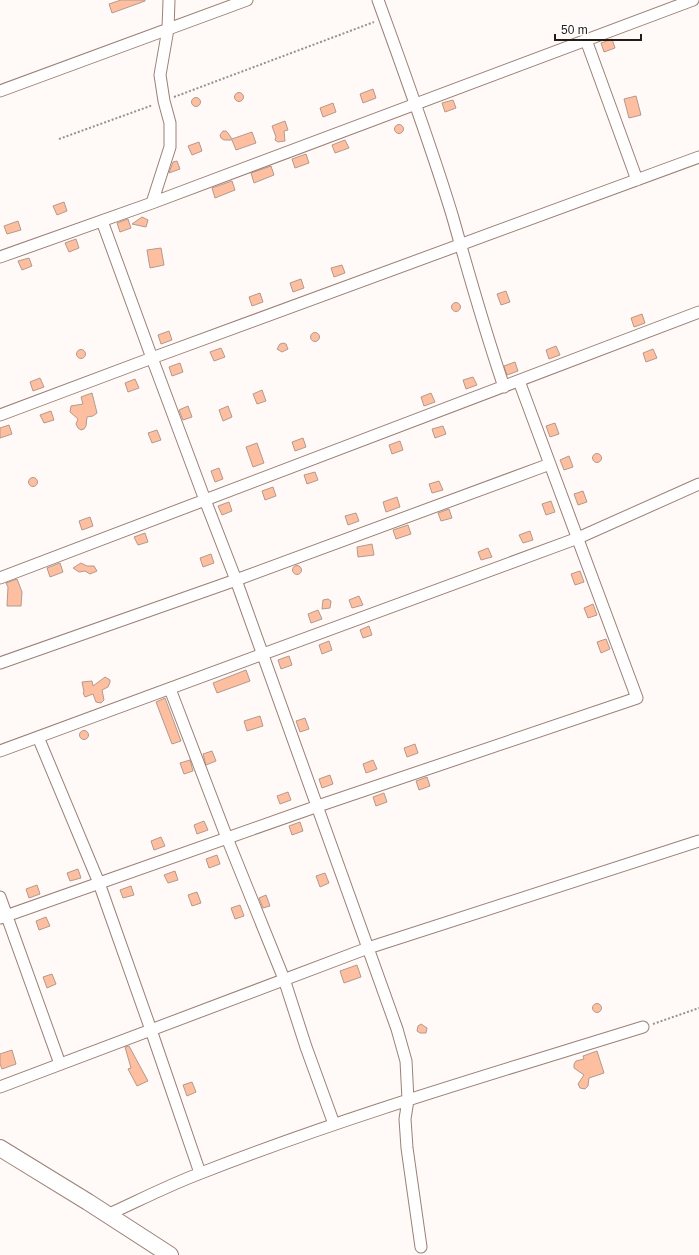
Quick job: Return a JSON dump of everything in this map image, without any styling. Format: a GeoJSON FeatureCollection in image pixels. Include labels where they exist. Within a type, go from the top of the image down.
{"type":"FeatureCollection","features":[{"type":"Feature","properties":{"kind":"main road"},"geometry":{"type":"LineString","coordinates":[[0,1148],[170,1255]]}},
{"type":"Feature","properties":{"kind":"street"},"geometry":{"type":"LineString","coordinates":[[152,203],[170,147],[170,123],[164,101],[160,75],[168,29],[168,0]]}},
{"type":"Feature","properties":{"kind":"street"},"geometry":{"type":"LineString","coordinates":[[0,91],[246,0]]}},
{"type":"Feature","properties":{"kind":"street"},"geometry":{"type":"LineString","coordinates":[[378,0],[416,104],[504,387]]}},
{"type":"Feature","properties":{"kind":"street"},"geometry":{"type":"LineString","coordinates":[[0,257],[152,203],[693,0]]}},
{"type":"Feature","properties":{"kind":"street"},"geometry":{"type":"LineString","coordinates":[[586,40],[637,180]]}},
{"type":"Feature","properties":{"kind":"street"},"geometry":{"type":"LineString","coordinates":[[0,416],[152,358],[699,157]]}},
{"type":"Feature","properties":{"kind":"street"},"geometry":{"type":"LineString","coordinates":[[102,221],[236,580],[397,1029],[406,1061],[408,1100],[405,1119],[407,1148],[421,1247]]}},
{"type":"Feature","properties":{"kind":"street"},"geometry":{"type":"LineString","coordinates":[[0,578],[699,312]]}},
{"type":"Feature","properties":{"kind":"street"},"geometry":{"type":"LineString","coordinates":[[3,917],[318,806],[637,698],[519,381]]}},
{"type":"Feature","properties":{"kind":"street"},"geometry":{"type":"LineString","coordinates":[[0,663],[236,580],[550,464]]}},
{"type":"Feature","properties":{"kind":"street"},"geometry":{"type":"LineString","coordinates":[[0,751],[578,538],[699,484]]}},
{"type":"Feature","properties":{"kind":"street"},"geometry":{"type":"LineString","coordinates":[[170,689],[227,838],[284,980],[334,1124]]}},
{"type":"Feature","properties":{"kind":"street"},"geometry":{"type":"LineString","coordinates":[[38,737],[99,883],[200,1173]]}},
{"type":"Feature","properties":{"kind":"street"},"geometry":{"type":"LineString","coordinates":[[0,1087],[368,948],[699,841]]}},
{"type":"Feature","properties":{"kind":"street"},"geometry":{"type":"LineString","coordinates":[[0,897],[3,917],[60,1064]]}},
{"type":"Feature","properties":{"kind":"street"},"geometry":{"type":"LineString","coordinates":[[107,1215],[200,1173],[334,1124],[643,1027]]}},
{"type":"Feature","properties":{"kind":"path"},"geometry":{"type":"LineString","coordinates":[[59,139],[385,18]]}},
{"type":"Feature","properties":{"kind":"path"},"geometry":{"type":"LineString","coordinates":[[643,1027],[699,1008]]}},
{"type":"Feature","properties":{"kind":"building"},"geometry":{"type":"Polygon","coordinates":[[[121,0],[145,1],[112,13],[109,4],[121,0]]]}},
{"type":"Feature","properties":{"kind":"building"},"geometry":{"type":"Polygon","coordinates":[[[612,39],[615,48],[604,52],[601,43],[612,39]]]}},
{"type":"Feature","properties":{"kind":"building"},"geometry":{"type":"Polygon","coordinates":[[[373,89],[376,98],[363,103],[360,94],[373,89]]]}},
{"type":"Feature","properties":{"kind":"building"},"geometry":{"type":"Polygon","coordinates":[[[239,92],[244,97],[239,102],[234,97],[239,92]]]}},
{"type":"Feature","properties":{"kind":"building"},"geometry":{"type":"Polygon","coordinates":[[[636,96],[641,115],[629,118],[624,99],[636,96]]]}},
{"type":"Feature","properties":{"kind":"building"},"geometry":{"type":"Polygon","coordinates":[[[196,97],[201,102],[196,107],[191,102],[196,97]]]}},
{"type":"Feature","properties":{"kind":"building"},"geometry":{"type":"Polygon","coordinates":[[[453,100],[456,108],[445,112],[442,103],[453,100]]]}},
{"type":"Feature","properties":{"kind":"building"},"geometry":{"type":"Polygon","coordinates":[[[333,103],[336,112],[323,117],[320,108],[333,103]]]}},
{"type":"Feature","properties":{"kind":"building"},"geometry":{"type":"Polygon","coordinates":[[[285,121],[288,130],[284,131],[285,141],[278,142],[275,140],[276,137],[272,126],[285,121]]]}},
{"type":"Feature","properties":{"kind":"building"},"geometry":{"type":"Polygon","coordinates":[[[399,124],[404,129],[399,134],[394,129],[399,124]]]}},
{"type":"Feature","properties":{"kind":"building"},"geometry":{"type":"Polygon","coordinates":[[[223,131],[226,131],[232,139],[252,132],[256,143],[236,150],[232,140],[224,140],[221,138],[220,135],[223,131]]]}},
{"type":"Feature","properties":{"kind":"building"},"geometry":{"type":"Polygon","coordinates":[[[345,140],[349,148],[335,153],[332,145],[345,140]]]}},
{"type":"Feature","properties":{"kind":"building"},"geometry":{"type":"Polygon","coordinates":[[[199,142],[202,151],[192,155],[188,146],[199,142]]]}},
{"type":"Feature","properties":{"kind":"building"},"geometry":{"type":"Polygon","coordinates":[[[306,154],[309,163],[295,168],[292,159],[306,154]]]}},
{"type":"Feature","properties":{"kind":"building"},"geometry":{"type":"Polygon","coordinates":[[[177,161],[180,169],[169,173],[173,162],[177,161]]]}},
{"type":"Feature","properties":{"kind":"building"},"geometry":{"type":"Polygon","coordinates":[[[271,166],[274,175],[254,183],[251,173],[271,166]]]}},
{"type":"Feature","properties":{"kind":"building"},"geometry":{"type":"Polygon","coordinates":[[[232,181],[235,190],[215,198],[212,188],[232,181]]]}},
{"type":"Feature","properties":{"kind":"building"},"geometry":{"type":"Polygon","coordinates":[[[64,202],[67,211],[57,215],[53,206],[64,202]]]}},
{"type":"Feature","properties":{"kind":"building"},"geometry":{"type":"Polygon","coordinates":[[[142,217],[148,220],[146,227],[132,224],[142,217]]]}},
{"type":"Feature","properties":{"kind":"building"},"geometry":{"type":"Polygon","coordinates":[[[128,219],[131,228],[120,232],[117,223],[128,219]]]}},
{"type":"Feature","properties":{"kind":"building"},"geometry":{"type":"Polygon","coordinates":[[[18,221],[21,230],[7,234],[4,226],[18,221]]]}},
{"type":"Feature","properties":{"kind":"building"},"geometry":{"type":"Polygon","coordinates":[[[76,239],[79,248],[69,252],[65,243],[76,239]]]}},
{"type":"Feature","properties":{"kind":"building"},"geometry":{"type":"Polygon","coordinates":[[[161,248],[164,265],[150,268],[147,250],[161,248]]]}},
{"type":"Feature","properties":{"kind":"building"},"geometry":{"type":"Polygon","coordinates":[[[29,258],[32,266],[22,270],[18,261],[29,258]]]}},
{"type":"Feature","properties":{"kind":"building"},"geometry":{"type":"Polygon","coordinates":[[[342,265],[345,273],[334,277],[331,268],[342,265]]]}},
{"type":"Feature","properties":{"kind":"building"},"geometry":{"type":"Polygon","coordinates":[[[301,279],[304,288],[293,292],[290,283],[301,279]]]}},
{"type":"Feature","properties":{"kind":"building"},"geometry":{"type":"Polygon","coordinates":[[[506,291],[510,302],[501,305],[497,294],[506,291]]]}},
{"type":"Feature","properties":{"kind":"building"},"geometry":{"type":"Polygon","coordinates":[[[260,293],[263,302],[252,306],[249,297],[260,293]]]}},
{"type":"Feature","properties":{"kind":"building"},"geometry":{"type":"Polygon","coordinates":[[[456,302],[461,307],[456,312],[451,307],[456,302]]]}},
{"type":"Feature","properties":{"kind":"building"},"geometry":{"type":"Polygon","coordinates":[[[642,314],[645,323],[634,327],[631,318],[642,314]]]}},
{"type":"Feature","properties":{"kind":"building"},"geometry":{"type":"Polygon","coordinates":[[[169,331],[172,340],[161,344],[158,335],[169,331]]]}},
{"type":"Feature","properties":{"kind":"building"},"geometry":{"type":"Polygon","coordinates":[[[315,332],[320,337],[315,342],[310,337],[315,332]]]}},
{"type":"Feature","properties":{"kind":"building"},"geometry":{"type":"Polygon","coordinates":[[[284,343],[288,349],[282,352],[277,349],[280,344],[284,343]]]}},
{"type":"Feature","properties":{"kind":"building"},"geometry":{"type":"Polygon","coordinates":[[[556,346],[560,355],[549,359],[546,350],[556,346]]]}},
{"type":"Feature","properties":{"kind":"building"},"geometry":{"type":"Polygon","coordinates":[[[221,348],[225,357],[214,361],[210,352],[221,348]]]}},
{"type":"Feature","properties":{"kind":"building"},"geometry":{"type":"Polygon","coordinates":[[[81,349],[86,354],[81,359],[76,354],[81,349]]]}},
{"type":"Feature","properties":{"kind":"building"},"geometry":{"type":"Polygon","coordinates":[[[653,349],[657,358],[646,362],[643,353],[653,349]]]}},
{"type":"Feature","properties":{"kind":"building"},"geometry":{"type":"Polygon","coordinates":[[[515,362],[518,371],[507,375],[504,366],[515,362]]]}},
{"type":"Feature","properties":{"kind":"building"},"geometry":{"type":"Polygon","coordinates":[[[180,363],[183,372],[172,376],[169,367],[180,363]]]}},
{"type":"Feature","properties":{"kind":"building"},"geometry":{"type":"Polygon","coordinates":[[[473,377],[477,385],[466,389],[463,380],[473,377]]]}},
{"type":"Feature","properties":{"kind":"building"},"geometry":{"type":"Polygon","coordinates":[[[40,378],[44,387],[33,391],[30,382],[40,378]]]}},
{"type":"Feature","properties":{"kind":"building"},"geometry":{"type":"Polygon","coordinates":[[[135,379],[139,388],[128,392],[125,383],[135,379]]]}},
{"type":"Feature","properties":{"kind":"building"},"geometry":{"type":"Polygon","coordinates":[[[262,390],[266,401],[257,404],[253,394],[262,390]]]}},
{"type":"Feature","properties":{"kind":"building"},"geometry":{"type":"Polygon","coordinates":[[[92,393],[97,413],[93,416],[87,417],[86,426],[81,430],[76,424],[78,419],[70,412],[71,406],[83,404],[81,397],[92,393]]]}},
{"type":"Feature","properties":{"kind":"building"},"geometry":{"type":"Polygon","coordinates":[[[431,393],[435,402],[424,406],[421,397],[431,393]]]}},
{"type":"Feature","properties":{"kind":"building"},"geometry":{"type":"Polygon","coordinates":[[[188,406],[192,417],[183,420],[179,410],[188,406]]]}},
{"type":"Feature","properties":{"kind":"building"},"geometry":{"type":"Polygon","coordinates":[[[228,406],[232,417],[223,421],[219,410],[228,406]]]}},
{"type":"Feature","properties":{"kind":"building"},"geometry":{"type":"Polygon","coordinates":[[[51,411],[54,420],[44,423],[40,415],[51,411]]]}},
{"type":"Feature","properties":{"kind":"building"},"geometry":{"type":"Polygon","coordinates":[[[555,423],[559,434],[550,437],[546,426],[555,423]]]}},
{"type":"Feature","properties":{"kind":"building"},"geometry":{"type":"Polygon","coordinates":[[[9,425],[12,434],[0,438],[0,428],[9,425]]]}},
{"type":"Feature","properties":{"kind":"building"},"geometry":{"type":"Polygon","coordinates":[[[443,426],[446,434],[435,438],[432,429],[443,426]]]}},
{"type":"Feature","properties":{"kind":"building"},"geometry":{"type":"Polygon","coordinates":[[[157,430],[161,440],[152,443],[148,433],[157,430]]]}},
{"type":"Feature","properties":{"kind":"building"},"geometry":{"type":"Polygon","coordinates":[[[303,438],[306,447],[295,451],[292,442],[303,438]]]}},
{"type":"Feature","properties":{"kind":"building"},"geometry":{"type":"Polygon","coordinates":[[[400,441],[403,450],[392,454],[389,445],[400,441]]]}},
{"type":"Feature","properties":{"kind":"building"},"geometry":{"type":"Polygon","coordinates":[[[257,443],[264,463],[253,467],[246,447],[257,443]]]}},
{"type":"Feature","properties":{"kind":"building"},"geometry":{"type":"Polygon","coordinates":[[[597,453],[602,458],[597,463],[592,458],[597,453]]]}},
{"type":"Feature","properties":{"kind":"building"},"geometry":{"type":"Polygon","coordinates":[[[569,456],[573,467],[564,470],[560,460],[569,456]]]}},
{"type":"Feature","properties":{"kind":"building"},"geometry":{"type":"Polygon","coordinates":[[[219,468],[223,479],[215,482],[211,471],[219,468]]]}},
{"type":"Feature","properties":{"kind":"building"},"geometry":{"type":"Polygon","coordinates":[[[315,472],[318,480],[307,484],[304,475],[315,472]]]}},
{"type":"Feature","properties":{"kind":"building"},"geometry":{"type":"Polygon","coordinates":[[[33,477],[38,482],[33,487],[28,482],[33,477]]]}},
{"type":"Feature","properties":{"kind":"building"},"geometry":{"type":"Polygon","coordinates":[[[439,481],[443,490],[432,493],[429,484],[439,481]]]}},
{"type":"Feature","properties":{"kind":"building"},"geometry":{"type":"Polygon","coordinates":[[[273,487],[276,496],[265,500],[262,491],[273,487]]]}},
{"type":"Feature","properties":{"kind":"building"},"geometry":{"type":"Polygon","coordinates":[[[583,491],[587,502],[578,505],[574,494],[583,491]]]}},
{"type":"Feature","properties":{"kind":"building"},"geometry":{"type":"Polygon","coordinates":[[[397,497],[400,507],[386,512],[383,502],[397,497]]]}},
{"type":"Feature","properties":{"kind":"building"},"geometry":{"type":"Polygon","coordinates":[[[551,501],[555,512],[546,515],[542,504],[551,501]]]}},
{"type":"Feature","properties":{"kind":"building"},"geometry":{"type":"Polygon","coordinates":[[[229,502],[232,511],[222,515],[218,506],[229,502]]]}},
{"type":"Feature","properties":{"kind":"building"},"geometry":{"type":"Polygon","coordinates":[[[449,509],[452,518],[441,521],[438,513],[449,509]]]}},
{"type":"Feature","properties":{"kind":"building"},"geometry":{"type":"Polygon","coordinates":[[[356,513],[359,521],[348,525],[345,516],[356,513]]]}},
{"type":"Feature","properties":{"kind":"building"},"geometry":{"type":"Polygon","coordinates":[[[90,517],[93,526],[82,530],[79,521],[90,517]]]}},
{"type":"Feature","properties":{"kind":"building"},"geometry":{"type":"Polygon","coordinates":[[[408,525],[411,534],[396,539],[393,530],[408,525]]]}},
{"type":"Feature","properties":{"kind":"building"},"geometry":{"type":"Polygon","coordinates":[[[530,531],[533,540],[523,543],[519,535],[530,531]]]}},
{"type":"Feature","properties":{"kind":"building"},"geometry":{"type":"Polygon","coordinates":[[[145,533],[148,542],[138,545],[134,537],[145,533]]]}},
{"type":"Feature","properties":{"kind":"building"},"geometry":{"type":"Polygon","coordinates":[[[372,544],[374,555],[358,557],[357,547],[372,544]]]}},
{"type":"Feature","properties":{"kind":"building"},"geometry":{"type":"Polygon","coordinates":[[[488,548],[492,557],[481,560],[478,552],[488,548]]]}},
{"type":"Feature","properties":{"kind":"building"},"geometry":{"type":"Polygon","coordinates":[[[211,554],[214,563],[203,567],[200,558],[211,554]]]}},
{"type":"Feature","properties":{"kind":"building"},"geometry":{"type":"Polygon","coordinates":[[[60,563],[63,572],[50,577],[47,568],[60,563]]]}},
{"type":"Feature","properties":{"kind":"building"},"geometry":{"type":"Polygon","coordinates":[[[81,563],[87,566],[94,566],[97,571],[90,574],[85,571],[79,572],[73,568],[81,563]]]}},
{"type":"Feature","properties":{"kind":"building"},"geometry":{"type":"Polygon","coordinates":[[[297,565],[302,570],[297,575],[292,570],[297,565]]]}},
{"type":"Feature","properties":{"kind":"building"},"geometry":{"type":"Polygon","coordinates":[[[580,571],[584,582],[575,585],[571,574],[580,571]]]}},
{"type":"Feature","properties":{"kind":"building"},"geometry":{"type":"Polygon","coordinates":[[[17,579],[22,592],[21,606],[7,606],[8,587],[6,583],[17,579]]]}},
{"type":"Feature","properties":{"kind":"building"},"geometry":{"type":"Polygon","coordinates":[[[359,596],[363,605],[352,608],[349,600],[359,596]]]}},
{"type":"Feature","properties":{"kind":"building"},"geometry":{"type":"Polygon","coordinates":[[[328,599],[331,601],[330,608],[322,609],[323,600],[328,599]]]}},
{"type":"Feature","properties":{"kind":"building"},"geometry":{"type":"Polygon","coordinates":[[[593,604],[597,615],[588,618],[584,608],[593,604]]]}},
{"type":"Feature","properties":{"kind":"building"},"geometry":{"type":"Polygon","coordinates":[[[318,610],[322,619],[311,623],[308,614],[318,610]]]}},
{"type":"Feature","properties":{"kind":"building"},"geometry":{"type":"Polygon","coordinates":[[[369,626],[372,635],[363,638],[360,630],[369,626]]]}},
{"type":"Feature","properties":{"kind":"building"},"geometry":{"type":"Polygon","coordinates":[[[606,639],[610,649],[601,653],[597,642],[606,639]]]}},
{"type":"Feature","properties":{"kind":"building"},"geometry":{"type":"Polygon","coordinates":[[[329,641],[332,650],[322,654],[319,645],[329,641]]]}},
{"type":"Feature","properties":{"kind":"building"},"geometry":{"type":"Polygon","coordinates":[[[289,656],[292,665],[281,669],[278,660],[289,656]]]}},
{"type":"Feature","properties":{"kind":"building"},"geometry":{"type":"Polygon","coordinates":[[[246,670],[250,681],[217,693],[213,683],[246,670]]]}},
{"type":"Feature","properties":{"kind":"building"},"geometry":{"type":"Polygon","coordinates":[[[105,677],[110,680],[110,682],[108,687],[102,690],[104,700],[101,703],[96,702],[93,694],[85,697],[82,682],[92,681],[93,686],[105,677]]]}},
{"type":"Feature","properties":{"kind":"building"},"geometry":{"type":"Polygon","coordinates":[[[165,698],[181,741],[172,744],[156,702],[165,698]]]}},
{"type":"Feature","properties":{"kind":"building"},"geometry":{"type":"Polygon","coordinates":[[[260,716],[263,726],[247,731],[244,721],[260,716]]]}},
{"type":"Feature","properties":{"kind":"building"},"geometry":{"type":"Polygon","coordinates":[[[305,718],[309,729],[300,732],[296,721],[305,718]]]}},
{"type":"Feature","properties":{"kind":"building"},"geometry":{"type":"Polygon","coordinates":[[[84,730],[89,735],[84,740],[79,735],[84,730]]]}},
{"type":"Feature","properties":{"kind":"building"},"geometry":{"type":"Polygon","coordinates":[[[415,744],[418,753],[407,757],[404,748],[415,744]]]}},
{"type":"Feature","properties":{"kind":"building"},"geometry":{"type":"Polygon","coordinates":[[[212,751],[216,761],[206,765],[203,754],[212,751]]]}},
{"type":"Feature","properties":{"kind":"building"},"geometry":{"type":"Polygon","coordinates":[[[190,760],[193,771],[184,774],[180,763],[190,760]]]}},
{"type":"Feature","properties":{"kind":"building"},"geometry":{"type":"Polygon","coordinates":[[[373,760],[377,769],[366,773],[363,764],[373,760]]]}},
{"type":"Feature","properties":{"kind":"building"},"geometry":{"type":"Polygon","coordinates":[[[330,775],[333,784],[322,788],[319,779],[330,775]]]}},
{"type":"Feature","properties":{"kind":"building"},"geometry":{"type":"Polygon","coordinates":[[[427,777],[430,786],[419,790],[416,781],[427,777]]]}},
{"type":"Feature","properties":{"kind":"building"},"geometry":{"type":"Polygon","coordinates":[[[288,792],[291,800],[280,804],[277,796],[288,792]]]}},
{"type":"Feature","properties":{"kind":"building"},"geometry":{"type":"Polygon","coordinates":[[[384,793],[387,802],[376,806],[373,797],[384,793]]]}},
{"type":"Feature","properties":{"kind":"building"},"geometry":{"type":"Polygon","coordinates":[[[204,821],[208,830],[197,834],[194,825],[204,821]]]}},
{"type":"Feature","properties":{"kind":"building"},"geometry":{"type":"Polygon","coordinates":[[[300,822],[303,831],[292,835],[289,826],[300,822]]]}},
{"type":"Feature","properties":{"kind":"building"},"geometry":{"type":"Polygon","coordinates":[[[161,837],[165,846],[154,850],[151,841],[161,837]]]}},
{"type":"Feature","properties":{"kind":"building"},"geometry":{"type":"Polygon","coordinates":[[[217,855],[220,864],[209,868],[206,859],[217,855]]]}},
{"type":"Feature","properties":{"kind":"building"},"geometry":{"type":"Polygon","coordinates":[[[78,869],[81,878],[70,881],[67,873],[78,869]]]}},
{"type":"Feature","properties":{"kind":"building"},"geometry":{"type":"Polygon","coordinates":[[[175,871],[178,880],[168,883],[164,875],[175,871]]]}},
{"type":"Feature","properties":{"kind":"building"},"geometry":{"type":"Polygon","coordinates":[[[325,873],[329,883],[320,887],[316,876],[325,873]]]}},
{"type":"Feature","properties":{"kind":"building"},"geometry":{"type":"Polygon","coordinates":[[[37,885],[40,894],[29,898],[26,889],[37,885]]]}},
{"type":"Feature","properties":{"kind":"building"},"geometry":{"type":"Polygon","coordinates":[[[131,886],[134,895],[123,898],[120,890],[131,886]]]}},
{"type":"Feature","properties":{"kind":"building"},"geometry":{"type":"Polygon","coordinates":[[[197,892],[201,903],[192,906],[188,895],[197,892]]]}},
{"type":"Feature","properties":{"kind":"building"},"geometry":{"type":"Polygon","coordinates":[[[266,895],[270,906],[263,908],[259,898],[266,895]]]}},
{"type":"Feature","properties":{"kind":"building"},"geometry":{"type":"Polygon","coordinates":[[[240,905],[244,916],[235,919],[231,908],[240,905]]]}},
{"type":"Feature","properties":{"kind":"building"},"geometry":{"type":"Polygon","coordinates":[[[46,917],[50,926],[39,930],[36,921],[46,917]]]}},
{"type":"Feature","properties":{"kind":"building"},"geometry":{"type":"Polygon","coordinates":[[[357,965],[361,977],[344,983],[340,971],[357,965]]]}},
{"type":"Feature","properties":{"kind":"building"},"geometry":{"type":"Polygon","coordinates":[[[52,974],[56,984],[47,988],[43,977],[52,974]]]}},
{"type":"Feature","properties":{"kind":"building"},"geometry":{"type":"Polygon","coordinates":[[[597,1003],[602,1008],[597,1013],[592,1008],[597,1003]]]}},
{"type":"Feature","properties":{"kind":"building"},"geometry":{"type":"Polygon","coordinates":[[[421,1024],[427,1028],[426,1033],[420,1033],[417,1031],[418,1026],[421,1024]]]}},
{"type":"Feature","properties":{"kind":"building"},"geometry":{"type":"Polygon","coordinates":[[[129,1046],[148,1081],[137,1086],[128,1069],[131,1068],[125,1047],[129,1046]]]}},
{"type":"Feature","properties":{"kind":"building"},"geometry":{"type":"Polygon","coordinates":[[[12,1050],[16,1064],[2,1069],[0,1064],[0,1054],[12,1050]]]}},
{"type":"Feature","properties":{"kind":"building"},"geometry":{"type":"Polygon","coordinates":[[[597,1051],[604,1073],[589,1078],[588,1086],[585,1089],[580,1088],[578,1084],[584,1075],[574,1068],[574,1064],[576,1061],[584,1059],[583,1056],[597,1051]]]}},
{"type":"Feature","properties":{"kind":"building"},"geometry":{"type":"Polygon","coordinates":[[[192,1082],[196,1092],[187,1096],[183,1085],[192,1082]]]}}]}
